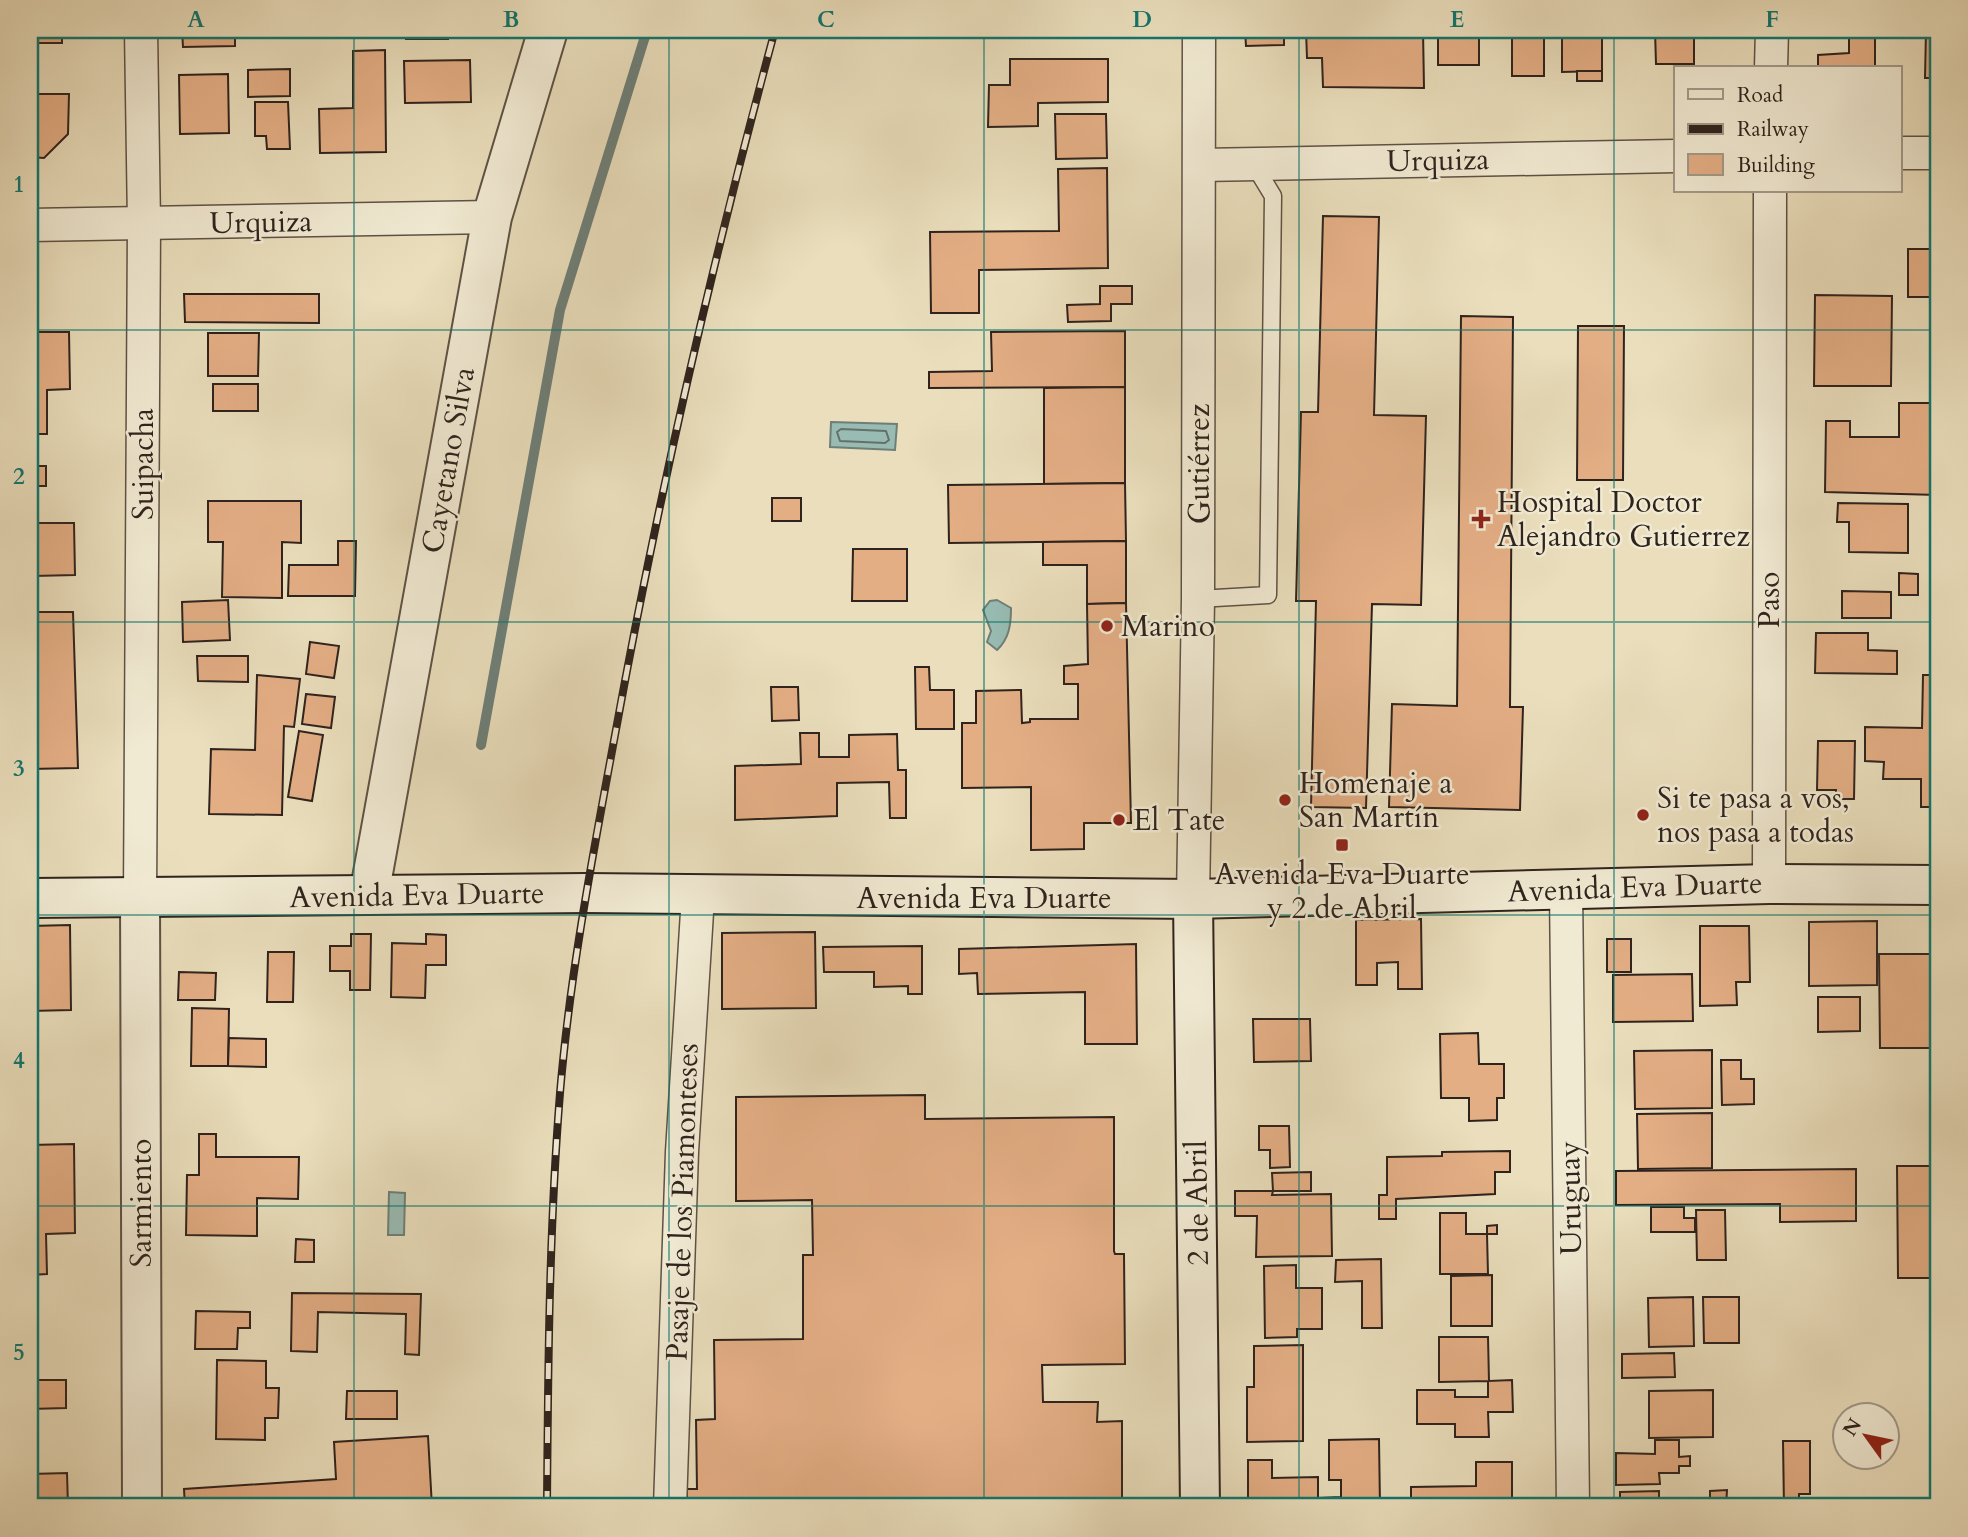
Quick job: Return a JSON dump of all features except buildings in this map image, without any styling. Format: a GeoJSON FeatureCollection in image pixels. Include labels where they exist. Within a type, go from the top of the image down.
{"type":"FeatureCollection","features":[{"type":"Feature","properties":{"kind":"main road","name":"Cayetano Silva"},"geometry":{"type":"LineString","coordinates":[[369,895],[492,217],[548,30]]}},
{"type":"Feature","properties":{"kind":"main road","name":"Avenida Eva Duarte"},"geometry":{"type":"LineString","coordinates":[[30,898],[586,893],[1193,899],[1769,884],[1938,885]]}},
{"type":"Feature","properties":{"kind":"main road","name":"Sarmiento"},"geometry":{"type":"LineString","coordinates":[[140,898],[142,1507]]}},
{"type":"Feature","properties":{"kind":"main road","name":"2 de Abril"},"geometry":{"type":"LineString","coordinates":[[1193,899],[1200,1507]]}},
{"type":"Feature","properties":{"kind":"street","name":"Suipacha"},"geometry":{"type":"LineString","coordinates":[[140,898],[144,224],[141,30]]}},
{"type":"Feature","properties":{"kind":"street","name":"Gutiérrez"},"geometry":{"type":"LineString","coordinates":[[1193,899],[1198,599],[1199,30]]}},
{"type":"Feature","properties":{"kind":"street"},"geometry":{"type":"LineString","coordinates":[[1771,66],[1772,30]]}},
{"type":"Feature","properties":{"kind":"street"},"geometry":{"type":"LineString","coordinates":[[1902,153],[1938,153]]}},
{"type":"Feature","properties":{"kind":"street","name":"Urquiza"},"geometry":{"type":"LineString","coordinates":[[1200,165],[1674,156]]}},
{"type":"Feature","properties":{"kind":"street","name":"Paso"},"geometry":{"type":"LineString","coordinates":[[1769,884],[1770,192]]}},
{"type":"Feature","properties":{"kind":"street","name":"Urquiza"},"geometry":{"type":"LineString","coordinates":[[30,225],[492,217]]}},
{"type":"Feature","properties":{"kind":"street","name":"Uruguay"},"geometry":{"type":"LineString","coordinates":[[1566,889],[1573,1507]]}},
{"type":"Feature","properties":{"kind":"street","name":"Pasaje de los Piamonteses"},"geometry":{"type":"LineString","coordinates":[[670,1507],[682,1152],[698,896]]}},
{"type":"Feature","properties":{"kind":"lane"},"geometry":{"type":"LineString","coordinates":[[1198,599],[1268,595],[1273,196],[1253,162]]}},
{"type":"Feature","properties":{"kind":"water"},"geometry":{"type":"Polygon","coordinates":[[[831,422],[897,424],[895,450],[830,447],[831,422]]]}},
{"type":"Feature","properties":{"kind":"water"},"geometry":{"type":"Polygon","coordinates":[[[997,600],[1011,608],[1008,631],[997,650],[987,642],[991,631],[983,610],[990,601],[997,600]]]}},
{"type":"Feature","properties":{"kind":"water"},"geometry":{"type":"Polygon","coordinates":[[[389,1192],[405,1193],[404,1235],[388,1235],[389,1192]]]}},
{"type":"Feature","properties":{"kind":"waterway"},"geometry":{"type":"LineString","coordinates":[[481,745],[560,310],[647,30]]}},
{"type":"Feature","properties":{"kind":"railway"},"geometry":{"type":"LineString","coordinates":[[547,1507],[553,1196],[564,1048],[576,958],[632,646],[668,469],[729,205],[775,30]]}},
{"type":"Feature","properties":{"kind":"place","name":"Hospital Doctor Alejandro Gutierrez"},"geometry":{"type":"Point","coordinates":[1481,519]}},
{"type":"Feature","properties":{"kind":"place","name":"Marino"},"geometry":{"type":"Point","coordinates":[1107,626]}},
{"type":"Feature","properties":{"kind":"place","name":"Homenaje a San Martín"},"geometry":{"type":"Point","coordinates":[1285,800]}},
{"type":"Feature","properties":{"kind":"place","name":"Si te pasa a vos, nos pasa a todas"},"geometry":{"type":"Point","coordinates":[1643,815]}},
{"type":"Feature","properties":{"kind":"place","name":"El Tate"},"geometry":{"type":"Point","coordinates":[1119,820]}},
{"type":"Feature","properties":{"kind":"place","name":"Avenida Eva Duarte y 2 de Abril"},"geometry":{"type":"Point","coordinates":[1342,845]}}]}
